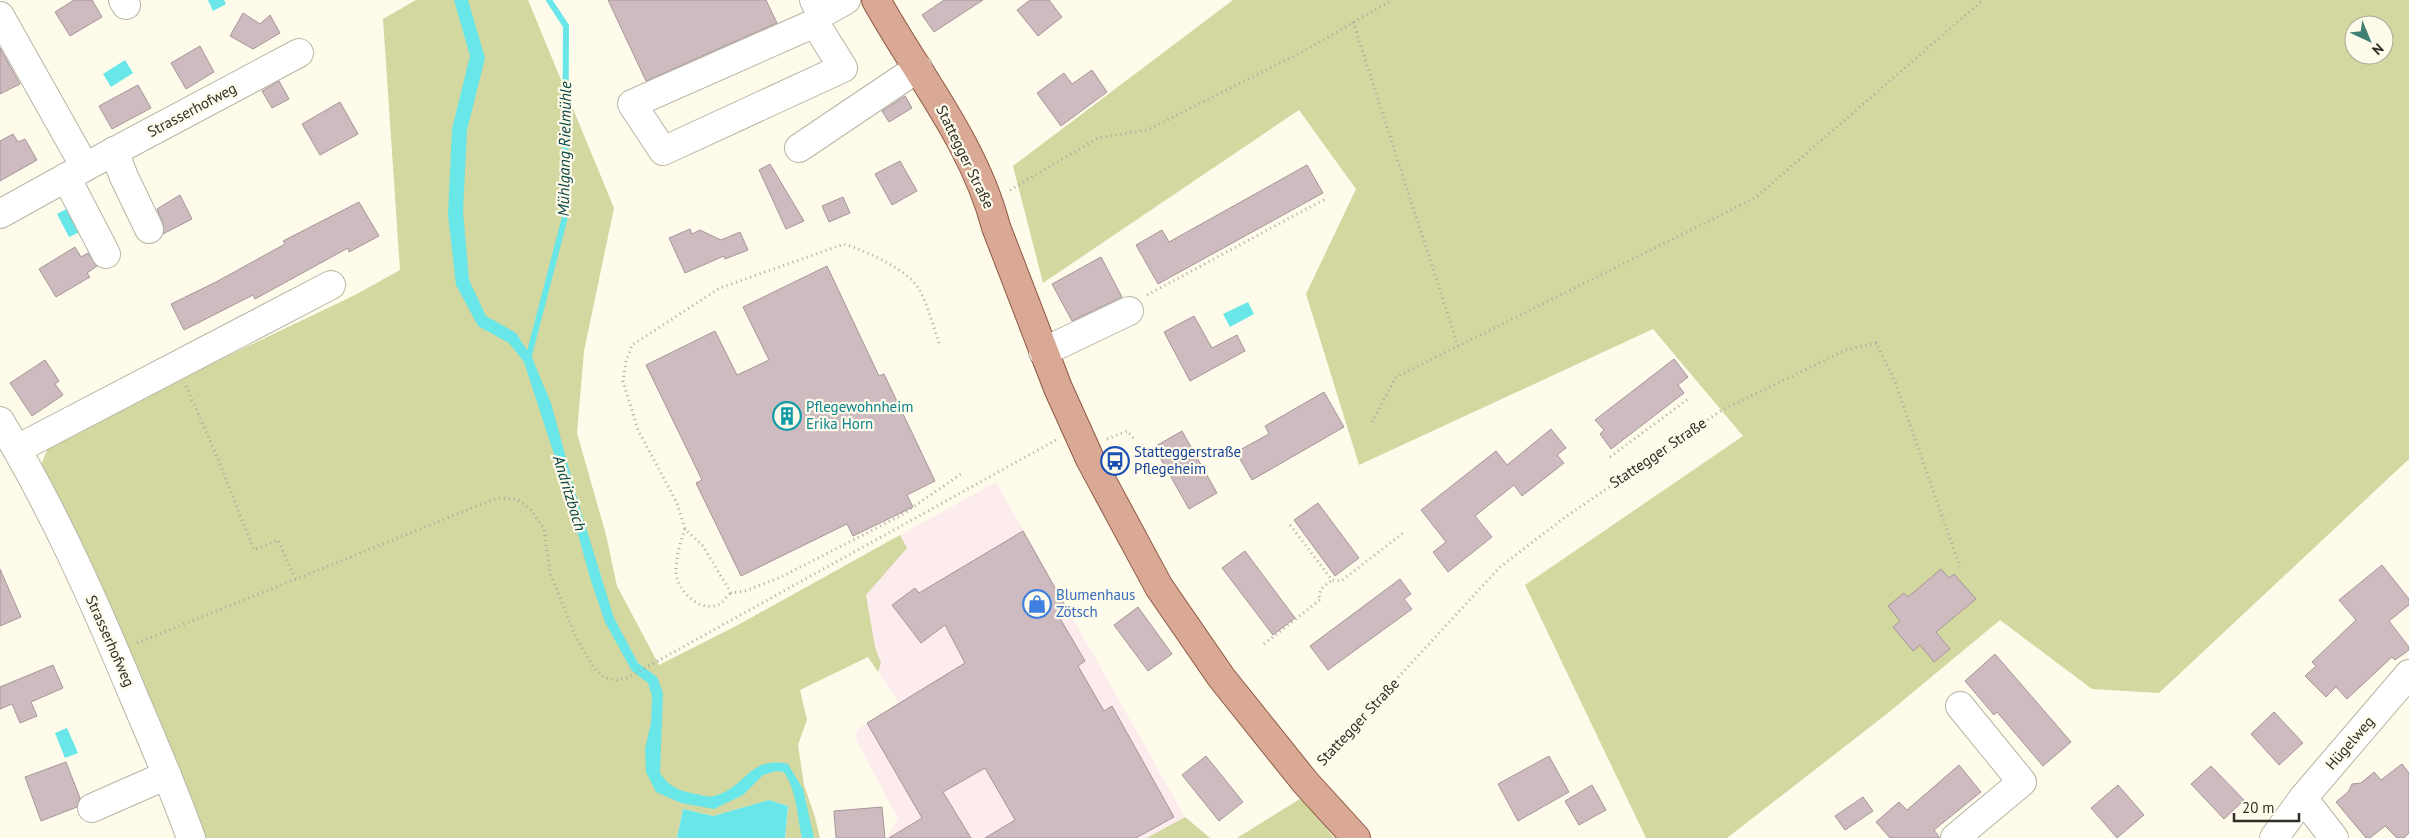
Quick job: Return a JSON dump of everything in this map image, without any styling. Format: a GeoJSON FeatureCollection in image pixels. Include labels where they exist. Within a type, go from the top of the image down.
{"type":"FeatureCollection","features":[{"type":"Feature","properties":{"kind":"main road","name":"Stattegger Straße"},"geometry":{"type":"LineString","coordinates":[[876,0],[951,122],[990,202],[996,226],[1043,352],[1090,459],[1160,587],[1221,677],[1305,782],[1356,838]]}},
{"type":"Feature","properties":{"kind":"street"},"geometry":{"type":"LineString","coordinates":[[817,12],[843,68],[663,151],[632,104],[658,93],[817,12],[846,0]]}},
{"type":"Feature","properties":{"kind":"street"},"geometry":{"type":"LineString","coordinates":[[0,16],[76,172],[106,254]]}},
{"type":"Feature","properties":{"kind":"street","name":"Strasserhofweg"},"geometry":{"type":"LineString","coordinates":[[0,214],[299,53]]}},
{"type":"Feature","properties":{"kind":"street"},"geometry":{"type":"LineString","coordinates":[[799,148],[918,68]]}},
{"type":"Feature","properties":{"kind":"street"},"geometry":{"type":"LineString","coordinates":[[114,151],[149,230]]}},
{"type":"Feature","properties":{"kind":"street"},"geometry":{"type":"LineString","coordinates":[[17,449],[331,285]]}},
{"type":"Feature","properties":{"kind":"street"},"geometry":{"type":"LineString","coordinates":[[1043,352],[1129,311]]}},
{"type":"Feature","properties":{"kind":"street","name":"Strasserhofweg"},"geometry":{"type":"LineString","coordinates":[[0,421],[17,449],[69,548],[115,651],[191,838]]}},
{"type":"Feature","properties":{"kind":"street","name":"Hügelweg"},"geometry":{"type":"LineString","coordinates":[[2274,838],[2302,798],[2409,674]]}},
{"type":"Feature","properties":{"kind":"street"},"geometry":{"type":"LineString","coordinates":[[1955,838],[2022,782],[1960,706]]}},
{"type":"Feature","properties":{"kind":"street"},"geometry":{"type":"LineString","coordinates":[[92,808],[167,776]]}},
{"type":"Feature","properties":{"kind":"street"},"geometry":{"type":"LineString","coordinates":[[2302,798],[2334,838]]}},
{"type":"Feature","properties":{"kind":"path"},"geometry":{"type":"LineString","coordinates":[[990,202],[1098,138],[1147,130],[1302,52],[1392,0]]}},
{"type":"Feature","properties":{"kind":"path"},"geometry":{"type":"LineString","coordinates":[[1372,422],[1396,378],[1755,198],[1983,0]]}},
{"type":"Feature","properties":{"kind":"path"},"geometry":{"type":"LineString","coordinates":[[1353,22],[1458,346]]}},
{"type":"Feature","properties":{"kind":"path"},"geometry":{"type":"LineString","coordinates":[[1129,311],[1129,304],[1325,200]]}},
{"type":"Feature","properties":{"kind":"path"},"geometry":{"type":"LineString","coordinates":[[939,344],[918,288],[905,275],[885,262],[860,249],[844,244],[720,288],[632,345],[626,361],[623,381],[638,430],[677,503],[685,529],[676,571],[678,582],[686,594],[703,606],[719,604],[730,593],[745,591],[781,578],[900,516],[964,472]]}},
{"type":"Feature","properties":{"kind":"path","name":"Stattegger Straße"},"geometry":{"type":"LineString","coordinates":[[1305,782],[1331,750],[1500,567],[1564,518],[1722,410],[1846,350],[1876,343],[1894,379],[1960,567]]}},
{"type":"Feature","properties":{"kind":"path"},"geometry":{"type":"LineString","coordinates":[[177,367],[218,459],[254,550],[278,540],[296,580]]}},
{"type":"Feature","properties":{"kind":"path"},"geometry":{"type":"LineString","coordinates":[[1610,457],[1688,399]]}},
{"type":"Feature","properties":{"kind":"path"},"geometry":{"type":"LineString","coordinates":[[115,651],[497,498],[517,500],[531,510],[544,529],[550,573],[578,642],[594,668],[605,678],[617,680],[627,678],[1077,429]]}},
{"type":"Feature","properties":{"kind":"path"},"geometry":{"type":"LineString","coordinates":[[1104,441],[1127,431],[1134,439]]}},
{"type":"Feature","properties":{"kind":"path"},"geometry":{"type":"LineString","coordinates":[[1290,525],[1332,580]]}},
{"type":"Feature","properties":{"kind":"path"},"geometry":{"type":"LineString","coordinates":[[685,529],[703,546],[730,593]]}},
{"type":"Feature","properties":{"kind":"path"},"geometry":{"type":"LineString","coordinates":[[1264,644],[1321,599],[1319,596],[1321,589],[1332,580],[1341,581],[1403,533]]}},
{"type":"Feature","properties":{"kind":"shaded area"},"geometry":{"type":"Polygon","coordinates":[[[996,482],[1185,817],[1210,838],[887,838],[898,818],[854,736],[859,728],[899,703],[869,657],[738,625],[996,482]]]}},
{"type":"Feature","properties":{"kind":"green space"},"geometry":{"type":"Polygon","coordinates":[[[416,0],[528,0],[614,208],[584,351],[577,433],[606,535],[617,586],[659,665],[738,625],[900,535],[907,548],[866,595],[875,647],[881,663],[878,672],[868,657],[800,690],[807,720],[798,745],[804,785],[820,838],[785,838],[788,806],[769,800],[713,816],[683,809],[677,838],[206,838],[120,637],[39,470],[51,440],[355,295],[400,270],[383,19],[416,0]]]}},
{"type":"Feature","properties":{"kind":"green space"},"geometry":{"type":"Polygon","coordinates":[[[1233,0],[2409,0],[2409,459],[2159,693],[2092,689],[2000,620],[1888,713],[1727,838],[1646,838],[1525,585],[1743,436],[1653,329],[1359,465],[1306,294],[1356,189],[1299,110],[1043,283],[1013,166],[1233,0]]]}},
{"type":"Feature","properties":{"kind":"green space"},"geometry":{"type":"Polygon","coordinates":[[[1303,797],[1334,838],[1237,838],[1303,797]]]}},
{"type":"Feature","properties":{"kind":"green space"},"geometry":{"type":"Polygon","coordinates":[[[1185,817],[1210,838],[1147,838],[1185,817]]]}},
{"type":"Feature","properties":{"kind":"water"},"geometry":{"type":"Polygon","coordinates":[[[208,0],[224,0],[226,4],[213,11],[208,0]]]}},
{"type":"Feature","properties":{"kind":"water","name":"Andritzbach"},"geometry":{"type":"Polygon","coordinates":[[[454,0],[468,0],[485,58],[467,130],[463,211],[469,280],[486,316],[516,333],[532,358],[551,403],[578,502],[614,618],[638,663],[657,677],[663,693],[660,773],[669,784],[677,789],[712,796],[733,787],[756,768],[764,764],[788,764],[803,789],[814,838],[802,838],[792,788],[784,772],[776,771],[763,775],[743,795],[714,809],[681,803],[656,792],[646,772],[645,749],[651,723],[652,696],[648,683],[632,671],[605,622],[591,581],[565,488],[524,362],[509,343],[478,326],[456,285],[448,215],[452,129],[470,56],[454,0]]]}},
{"type":"Feature","properties":{"kind":"water"},"geometry":{"type":"Polygon","coordinates":[[[125,60],[133,73],[111,87],[103,74],[125,60]]]}},
{"type":"Feature","properties":{"kind":"water"},"geometry":{"type":"Polygon","coordinates":[[[70,207],[82,231],[69,237],[57,214],[70,207]]]}},
{"type":"Feature","properties":{"kind":"water"},"geometry":{"type":"Polygon","coordinates":[[[1248,302],[1254,314],[1230,327],[1223,314],[1248,302]]]}},
{"type":"Feature","properties":{"kind":"water"},"geometry":{"type":"Polygon","coordinates":[[[67,728],[78,753],[65,758],[55,733],[67,728]]]}},
{"type":"Feature","properties":{"kind":"water"},"geometry":{"type":"Polygon","coordinates":[[[769,800],[788,806],[785,838],[677,838],[683,809],[713,816],[769,800]]]}},
{"type":"Feature","properties":{"kind":"building"},"geometry":{"type":"Polygon","coordinates":[[[74,0],[92,0],[102,17],[70,36],[55,12],[74,0]]]}},
{"type":"Feature","properties":{"kind":"building"},"geometry":{"type":"Polygon","coordinates":[[[608,0],[766,0],[777,23],[646,81],[608,0]]]}},
{"type":"Feature","properties":{"kind":"building"},"geometry":{"type":"Polygon","coordinates":[[[944,0],[983,0],[934,32],[922,15],[944,0]]]}},
{"type":"Feature","properties":{"kind":"building"},"geometry":{"type":"Polygon","coordinates":[[[1030,0],[1049,0],[1062,17],[1038,36],[1017,10],[1030,0]]]}},
{"type":"Feature","properties":{"kind":"building"},"geometry":{"type":"Polygon","coordinates":[[[243,13],[260,24],[270,15],[280,33],[253,49],[230,36],[243,13]]]}},
{"type":"Feature","properties":{"kind":"building"},"geometry":{"type":"Polygon","coordinates":[[[200,46],[214,72],[186,89],[171,63],[200,46]]]}},
{"type":"Feature","properties":{"kind":"building"},"geometry":{"type":"Polygon","coordinates":[[[0,48],[20,84],[0,94],[0,48]]]}},
{"type":"Feature","properties":{"kind":"building"},"geometry":{"type":"Polygon","coordinates":[[[1092,70],[1107,92],[1061,126],[1037,93],[1064,73],[1072,84],[1092,70]]]}},
{"type":"Feature","properties":{"kind":"building"},"geometry":{"type":"Polygon","coordinates":[[[279,81],[289,99],[272,108],[262,91],[279,81]]]}},
{"type":"Feature","properties":{"kind":"building"},"geometry":{"type":"Polygon","coordinates":[[[138,85],[151,108],[112,129],[99,106],[138,85]]]}},
{"type":"Feature","properties":{"kind":"building"},"geometry":{"type":"Polygon","coordinates":[[[905,96],[912,108],[889,122],[882,111],[905,96]]]}},
{"type":"Feature","properties":{"kind":"building"},"geometry":{"type":"Polygon","coordinates":[[[340,102],[358,134],[320,155],[302,124],[340,102]]]}},
{"type":"Feature","properties":{"kind":"building"},"geometry":{"type":"Polygon","coordinates":[[[13,134],[18,142],[25,139],[37,160],[0,181],[0,141],[13,134]]]}},
{"type":"Feature","properties":{"kind":"building"},"geometry":{"type":"Polygon","coordinates":[[[900,161],[917,191],[892,205],[875,174],[900,161]]]}},
{"type":"Feature","properties":{"kind":"building"},"geometry":{"type":"Polygon","coordinates":[[[770,164],[804,221],[786,229],[759,170],[770,164]]]}},
{"type":"Feature","properties":{"kind":"building"},"geometry":{"type":"Polygon","coordinates":[[[1307,165],[1323,193],[1158,284],[1136,245],[1162,230],[1169,242],[1307,165]]]}},
{"type":"Feature","properties":{"kind":"building"},"geometry":{"type":"Polygon","coordinates":[[[180,195],[192,219],[163,234],[163,223],[157,209],[180,195]]]}},
{"type":"Feature","properties":{"kind":"building"},"geometry":{"type":"Polygon","coordinates":[[[843,197],[850,213],[829,222],[822,206],[843,197]]]}},
{"type":"Feature","properties":{"kind":"building"},"geometry":{"type":"Polygon","coordinates":[[[359,202],[379,236],[349,252],[348,248],[255,299],[253,295],[184,330],[171,304],[216,282],[285,244],[283,241],[359,202]]]}},
{"type":"Feature","properties":{"kind":"building"},"geometry":{"type":"Polygon","coordinates":[[[690,229],[692,234],[700,230],[721,240],[740,232],[748,250],[725,259],[724,256],[685,273],[669,238],[690,229]]]}},
{"type":"Feature","properties":{"kind":"building"},"geometry":{"type":"Polygon","coordinates":[[[75,247],[81,257],[88,253],[97,266],[87,273],[90,277],[56,297],[39,269],[75,247]]]}},
{"type":"Feature","properties":{"kind":"building"},"geometry":{"type":"Polygon","coordinates":[[[1101,257],[1122,297],[1072,321],[1052,284],[1101,257]]]}},
{"type":"Feature","properties":{"kind":"building","name":"Pflegewohnheim Erika Horn"},"geometry":{"type":"Polygon","coordinates":[[[827,266],[879,376],[884,374],[935,481],[907,495],[913,507],[853,536],[847,524],[741,576],[696,483],[702,480],[646,365],[715,331],[737,375],[769,360],[743,307],[827,266]]]}},
{"type":"Feature","properties":{"kind":"building"},"geometry":{"type":"Polygon","coordinates":[[[1194,316],[1212,348],[1237,335],[1245,351],[1190,381],[1164,332],[1194,316]]]}},
{"type":"Feature","properties":{"kind":"building"},"geometry":{"type":"Polygon","coordinates":[[[1674,359],[1688,377],[1678,385],[1684,393],[1611,449],[1600,434],[1604,430],[1595,420],[1674,359]]]}},
{"type":"Feature","properties":{"kind":"building"},"geometry":{"type":"Polygon","coordinates":[[[45,360],[59,381],[55,384],[63,395],[32,416],[10,383],[45,360]]]}},
{"type":"Feature","properties":{"kind":"building"},"geometry":{"type":"Polygon","coordinates":[[[1324,392],[1344,427],[1252,480],[1236,452],[1269,434],[1265,426],[1324,392]]]}},
{"type":"Feature","properties":{"kind":"building"},"geometry":{"type":"Polygon","coordinates":[[[1551,429],[1566,448],[1557,455],[1564,463],[1522,496],[1514,485],[1475,516],[1492,537],[1448,572],[1433,552],[1446,542],[1421,510],[1496,451],[1507,465],[1551,429]]]}},
{"type":"Feature","properties":{"kind":"building"},"geometry":{"type":"Polygon","coordinates":[[[1182,431],[1217,493],[1189,509],[1154,447],[1182,431]]]}},
{"type":"Feature","properties":{"kind":"building"},"geometry":{"type":"Polygon","coordinates":[[[1318,503],[1359,558],[1335,576],[1294,520],[1318,503]]]}},
{"type":"Feature","properties":{"kind":"building"},"geometry":{"type":"Polygon","coordinates":[[[1023,531],[1067,609],[1058,615],[1085,661],[1078,666],[1104,711],[1112,706],[1174,817],[1136,838],[985,838],[1015,820],[985,768],[943,792],[971,838],[889,838],[922,818],[867,723],[965,663],[945,625],[921,643],[892,605],[915,588],[919,593],[1023,531]]]}},
{"type":"Feature","properties":{"kind":"building"},"geometry":{"type":"Polygon","coordinates":[[[1245,551],[1295,618],[1273,635],[1222,568],[1245,551]]]}},
{"type":"Feature","properties":{"kind":"building"},"geometry":{"type":"Polygon","coordinates":[[[2382,565],[2409,599],[2409,605],[2389,621],[2409,647],[2409,650],[2395,660],[2392,657],[2347,699],[2336,687],[2326,697],[2305,676],[2316,666],[2312,662],[2356,620],[2339,600],[2382,565]]]}},
{"type":"Feature","properties":{"kind":"building"},"geometry":{"type":"Polygon","coordinates":[[[0,569],[21,617],[0,626],[0,569]]]}},
{"type":"Feature","properties":{"kind":"building"},"geometry":{"type":"Polygon","coordinates":[[[1941,569],[1949,578],[1954,574],[1976,599],[1936,632],[1950,649],[1934,662],[1920,645],[1913,651],[1893,627],[1900,621],[1888,606],[1904,593],[1908,597],[1941,569]]]}},
{"type":"Feature","properties":{"kind":"building"},"geometry":{"type":"Polygon","coordinates":[[[1400,579],[1411,594],[1404,599],[1412,609],[1328,670],[1310,646],[1400,579]]]}},
{"type":"Feature","properties":{"kind":"building"},"geometry":{"type":"Polygon","coordinates":[[[1138,607],[1172,654],[1148,671],[1114,625],[1138,607]]]}},
{"type":"Feature","properties":{"kind":"building"},"geometry":{"type":"Polygon","coordinates":[[[1995,654],[2071,742],[2043,766],[1997,712],[1994,715],[1965,681],[1995,654]]]}},
{"type":"Feature","properties":{"kind":"building"},"geometry":{"type":"Polygon","coordinates":[[[53,665],[63,688],[31,702],[37,716],[20,723],[12,704],[0,709],[0,687],[53,665]]]}},
{"type":"Feature","properties":{"kind":"building"},"geometry":{"type":"Polygon","coordinates":[[[2274,712],[2303,743],[2279,765],[2251,734],[2274,712]]]}},
{"type":"Feature","properties":{"kind":"building"},"geometry":{"type":"Polygon","coordinates":[[[1206,756],[1243,802],[1219,821],[1182,775],[1206,756]]]}},
{"type":"Feature","properties":{"kind":"building"},"geometry":{"type":"Polygon","coordinates":[[[1549,756],[1569,792],[1518,821],[1498,784],[1549,756]]]}},
{"type":"Feature","properties":{"kind":"building"},"geometry":{"type":"Polygon","coordinates":[[[66,762],[80,798],[77,807],[41,821],[25,777],[66,762]]]}},
{"type":"Feature","properties":{"kind":"building"},"geometry":{"type":"Polygon","coordinates":[[[2402,764],[2409,773],[2409,833],[2404,838],[2397,838],[2385,826],[2370,838],[2366,838],[2336,802],[2348,792],[2352,784],[2361,783],[2374,772],[2381,780],[2402,764]]]}},
{"type":"Feature","properties":{"kind":"building"},"geometry":{"type":"Polygon","coordinates":[[[1959,765],[1981,792],[1934,830],[1940,838],[1890,838],[1876,822],[1899,802],[1907,810],[1959,765]]]}},
{"type":"Feature","properties":{"kind":"building"},"geometry":{"type":"Polygon","coordinates":[[[2211,766],[2244,800],[2224,819],[2191,784],[2211,766]]]}},
{"type":"Feature","properties":{"kind":"building"},"geometry":{"type":"Polygon","coordinates":[[[1592,785],[1606,810],[1579,825],[1565,801],[1592,785]]]}},
{"type":"Feature","properties":{"kind":"building"},"geometry":{"type":"Polygon","coordinates":[[[2118,785],[2144,815],[2117,838],[2091,808],[2118,785]]]}},
{"type":"Feature","properties":{"kind":"building"},"geometry":{"type":"Polygon","coordinates":[[[1863,797],[1873,811],[1845,830],[1835,816],[1863,797]]]}},
{"type":"Feature","properties":{"kind":"building"},"geometry":{"type":"Polygon","coordinates":[[[882,807],[885,838],[836,838],[834,811],[882,807]]]}},
{"type":"Feature","properties":{"kind":"waterway","name":"Mühlgang Rielmühle"},"geometry":{"type":"LineString","coordinates":[[528,359],[565,217],[566,26],[549,0]]}},
{"type":"Feature","properties":{"kind":"place","name":"Pflegewohnheim Erika Horn"},"geometry":{"type":"Point","coordinates":[787,416]}},
{"type":"Feature","properties":{"kind":"place","name":"Statteggerstraße Pflegeheim"},"geometry":{"type":"Point","coordinates":[1115,461]}},
{"type":"Feature","properties":{"kind":"place","name":"Blumenhaus Zötsch"},"geometry":{"type":"Point","coordinates":[1037,604]}}]}
